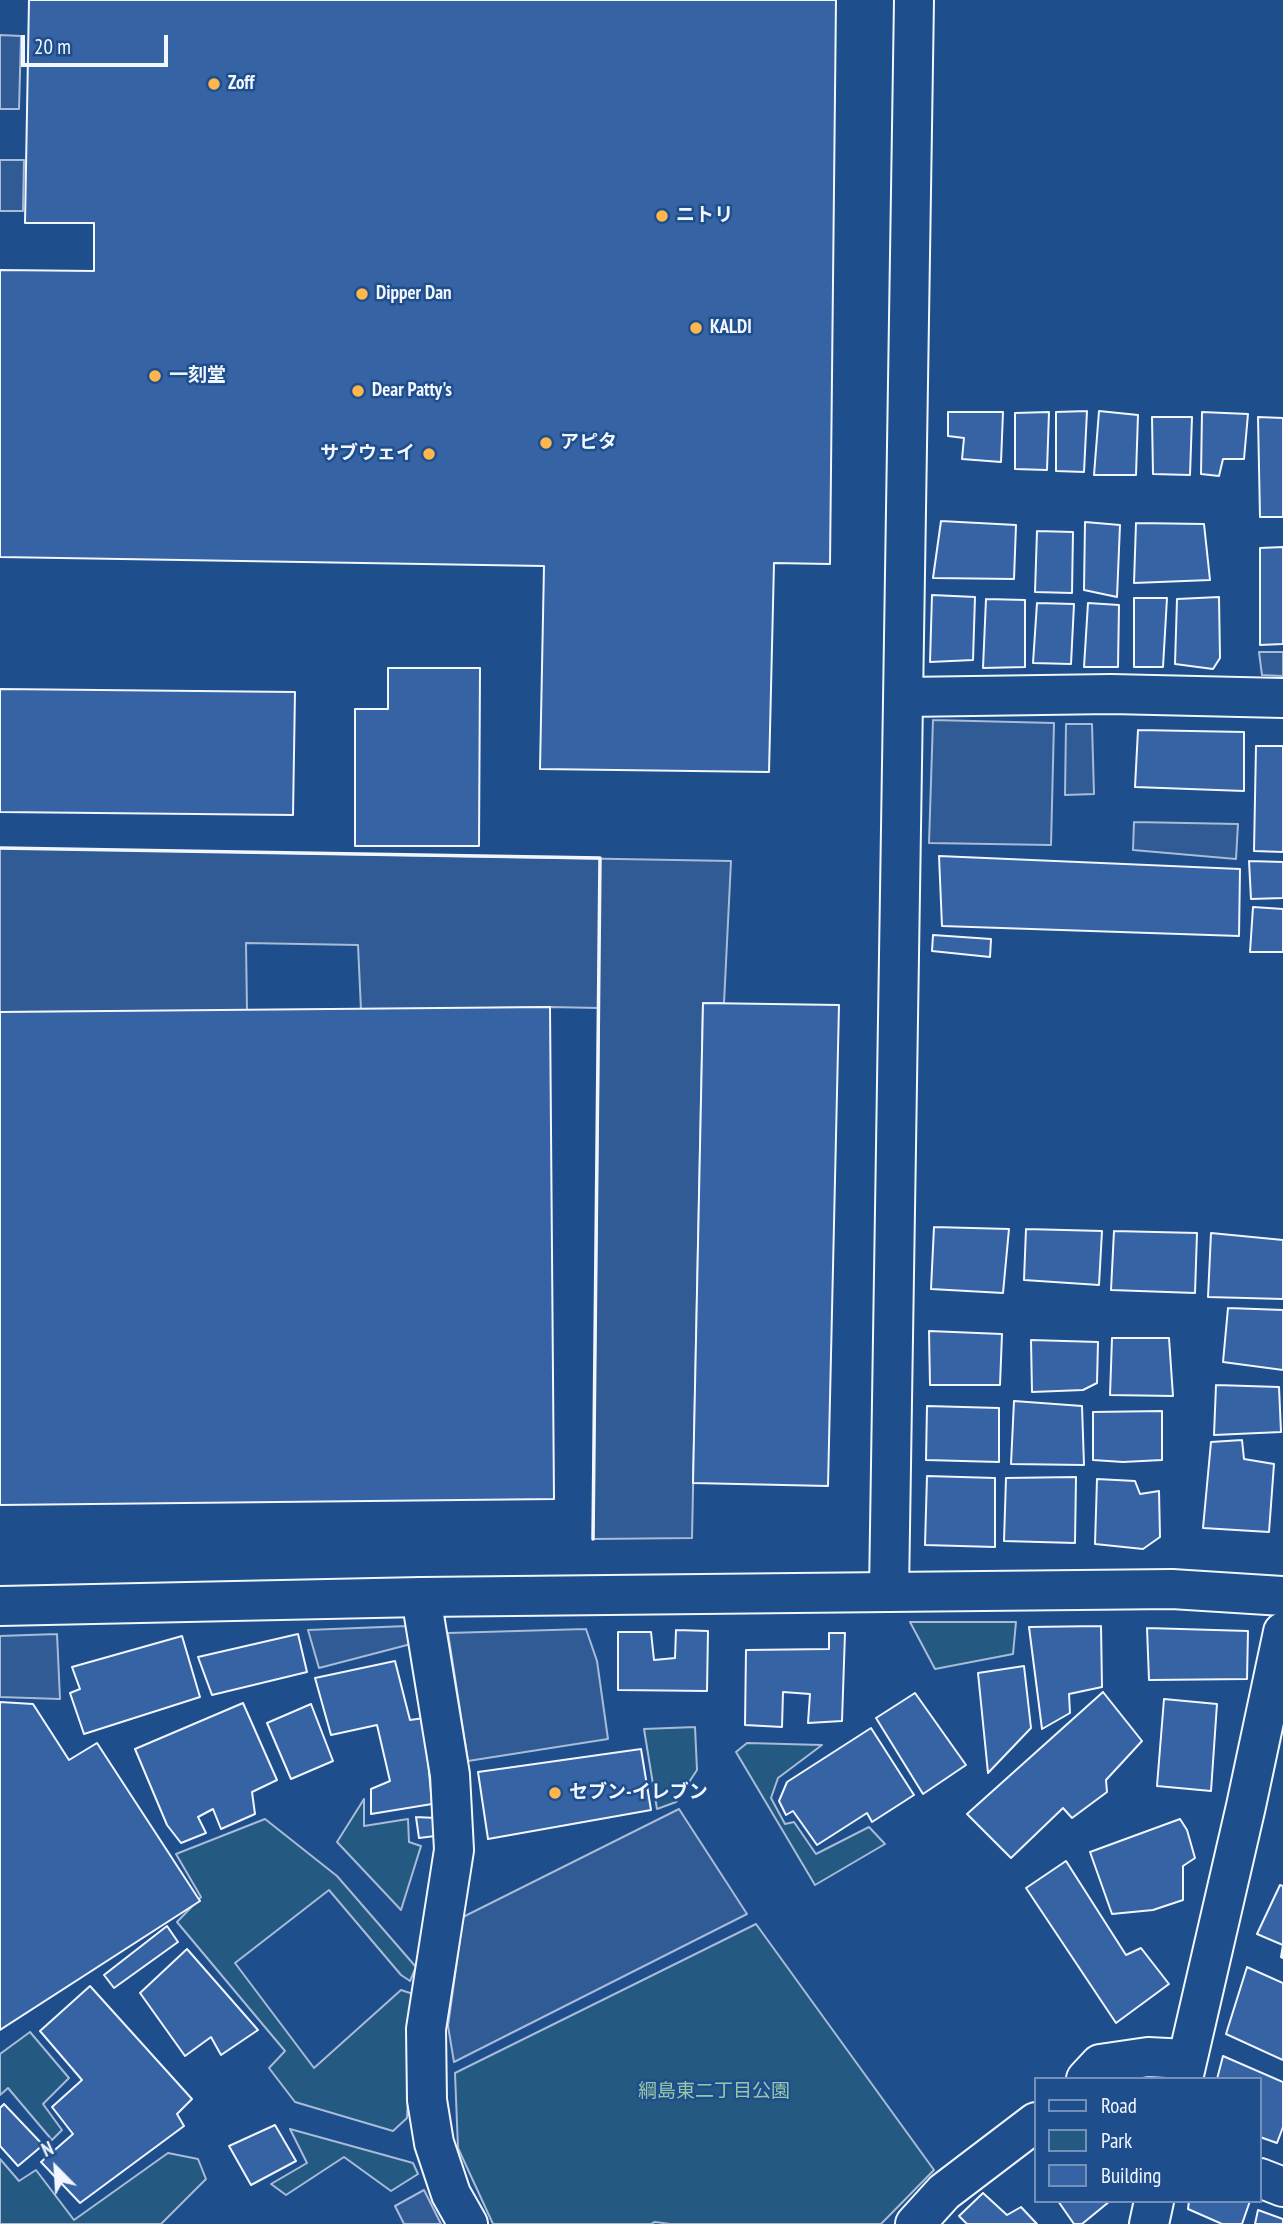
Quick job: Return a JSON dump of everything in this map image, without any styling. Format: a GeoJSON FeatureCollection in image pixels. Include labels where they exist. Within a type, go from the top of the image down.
{"type":"FeatureCollection","features":[{"type":"Feature","properties":{"kind":"street"},"geometry":{"type":"LineString","coordinates":[[889,1592],[914,0]]}},
{"type":"Feature","properties":{"kind":"street"},"geometry":{"type":"LineString","coordinates":[[904,697],[1111,694],[1283,698]]}},
{"type":"Feature","properties":{"kind":"street"},"geometry":{"type":"LineString","coordinates":[[0,1606],[421,1597],[889,1592],[1172,1590],[1283,1596]]}},
{"type":"Feature","properties":{"kind":"street"},"geometry":{"type":"LineString","coordinates":[[421,1597],[450,1775],[454,1850],[426,2029],[427,2100],[434,2143],[451,2194],[468,2224]]}},
{"type":"Feature","properties":{"kind":"street"},"geometry":{"type":"LineString","coordinates":[[1088,2077],[1100,2064],[1149,2057],[1185,2069],[1283,1632]]}},
{"type":"Feature","properties":{"kind":"street"},"geometry":{"type":"LineString","coordinates":[[915,2224],[944,2192],[1034,2124]]}},
{"type":"Feature","properties":{"kind":"street"},"geometry":{"type":"LineString","coordinates":[[1262,2179],[1283,2187]]}},
{"type":"Feature","properties":{"kind":"street"},"geometry":{"type":"LineString","coordinates":[[1149,2224],[1154,2203]]}},
{"type":"Feature","properties":{"kind":"green space"},"geometry":{"type":"Polygon","coordinates":[[[910,1622],[1016,1622],[1013,1654],[935,1669],[910,1622]]]}},
{"type":"Feature","properties":{"kind":"green space"},"geometry":{"type":"Polygon","coordinates":[[[695,1727],[697,1770],[676,1802],[657,1809],[644,1729],[695,1727]]]}},
{"type":"Feature","properties":{"kind":"green space"},"geometry":{"type":"Polygon","coordinates":[[[747,1743],[822,1745],[778,1778],[771,1798],[785,1824],[794,1822],[816,1854],[869,1827],[885,1844],[815,1885],[736,1752],[747,1743]]]}},
{"type":"Feature","properties":{"kind":"green space"},"geometry":{"type":"Polygon","coordinates":[[[364,1799],[364,1826],[408,1819],[409,1842],[421,1846],[401,1910],[337,1842],[364,1799]]]}},
{"type":"Feature","properties":{"kind":"green space"},"geometry":{"type":"Polygon","coordinates":[[[265,1819],[337,1876],[416,1967],[410,1981],[401,1975],[329,1890],[235,1963],[314,2068],[401,1990],[413,1994],[407,2118],[393,2131],[295,2102],[269,2068],[285,2051],[177,1922],[201,1897],[176,1854],[265,1819]]]}},
{"type":"Feature","properties":{"kind":"green space","name":"綱島東二丁目公園"},"geometry":{"type":"Polygon","coordinates":[[[756,1924],[934,2170],[881,2224],[493,2224],[458,2148],[455,2073],[756,1924]]]}},
{"type":"Feature","properties":{"kind":"green space"},"geometry":{"type":"Polygon","coordinates":[[[30,2032],[69,2078],[43,2104],[62,2130],[52,2140],[8,2088],[0,2095],[0,2054],[30,2032]]]}},
{"type":"Feature","properties":{"kind":"green space"},"geometry":{"type":"Polygon","coordinates":[[[290,2129],[413,2163],[418,2174],[391,2191],[344,2157],[286,2195],[271,2184],[307,2163],[290,2129]]]}},
{"type":"Feature","properties":{"kind":"green space"},"geometry":{"type":"Polygon","coordinates":[[[168,2153],[198,2159],[206,2179],[161,2224],[0,2224],[0,2159],[19,2181],[36,2170],[74,2220],[168,2153]]]}},
{"type":"Feature","properties":{"kind":"shaded area"},"geometry":{"type":"Polygon","coordinates":[[[0,35],[21,36],[19,109],[0,109],[0,35]]]}},
{"type":"Feature","properties":{"kind":"shaded area"},"geometry":{"type":"Polygon","coordinates":[[[0,160],[24,160],[23,211],[0,211],[0,160]]]}},
{"type":"Feature","properties":{"kind":"shaded area"},"geometry":{"type":"Polygon","coordinates":[[[1259,652],[1283,652],[1283,676],[1262,675],[1259,652]]]}},
{"type":"Feature","properties":{"kind":"shaded area"},"geometry":{"type":"Polygon","coordinates":[[[933,720],[1054,723],[1051,845],[929,843],[933,720]]]}},
{"type":"Feature","properties":{"kind":"shaded area"},"geometry":{"type":"Polygon","coordinates":[[[1066,724],[1092,724],[1094,794],[1065,795],[1066,724]]]}},
{"type":"Feature","properties":{"kind":"shaded area"},"geometry":{"type":"Polygon","coordinates":[[[1134,822],[1238,824],[1236,859],[1133,850],[1134,822]]]}},
{"type":"Feature","properties":{"kind":"shaded area"},"geometry":{"type":"Polygon","coordinates":[[[0,848],[731,861],[724,1003],[703,1003],[692,1538],[593,1539],[599,1008],[361,1010],[358,945],[246,943],[247,1011],[0,1012],[0,848]]]}},
{"type":"Feature","properties":{"kind":"shaded area"},"geometry":{"type":"Polygon","coordinates":[[[407,1626],[411,1644],[319,1668],[308,1630],[407,1626]]]}},
{"type":"Feature","properties":{"kind":"shaded area"},"geometry":{"type":"Polygon","coordinates":[[[586,1629],[597,1661],[608,1739],[468,1761],[448,1633],[586,1629]]]}},
{"type":"Feature","properties":{"kind":"shaded area"},"geometry":{"type":"Polygon","coordinates":[[[57,1634],[60,1699],[0,1697],[0,1636],[57,1634]]]}},
{"type":"Feature","properties":{"kind":"shaded area"},"geometry":{"type":"Polygon","coordinates":[[[679,1809],[747,1914],[454,2062],[448,2026],[463,1917],[679,1809]]]}},
{"type":"Feature","properties":{"kind":"shaded area"},"geometry":{"type":"Polygon","coordinates":[[[424,2190],[441,2224],[404,2224],[395,2206],[424,2190]]]}},
{"type":"Feature","properties":{"kind":"building"},"geometry":{"type":"Polygon","coordinates":[[[29,0],[836,0],[830,564],[774,563],[769,772],[540,769],[544,566],[0,557],[0,270],[94,271],[94,223],[25,223],[29,0]]]}},
{"type":"Feature","properties":{"kind":"building"},"geometry":{"type":"Polygon","coordinates":[[[1087,411],[1084,472],[1056,471],[1056,412],[1087,411]]]}},
{"type":"Feature","properties":{"kind":"building"},"geometry":{"type":"Polygon","coordinates":[[[1099,411],[1138,415],[1136,475],[1094,475],[1099,411]]]}},
{"type":"Feature","properties":{"kind":"building"},"geometry":{"type":"Polygon","coordinates":[[[948,412],[1003,412],[1001,462],[962,459],[964,438],[948,436],[948,412]]]}},
{"type":"Feature","properties":{"kind":"building"},"geometry":{"type":"Polygon","coordinates":[[[1049,412],[1047,470],[1015,469],[1015,413],[1049,412]]]}},
{"type":"Feature","properties":{"kind":"building"},"geometry":{"type":"Polygon","coordinates":[[[1202,412],[1248,414],[1244,459],[1223,459],[1219,476],[1201,474],[1202,412]]]}},
{"type":"Feature","properties":{"kind":"building"},"geometry":{"type":"Polygon","coordinates":[[[1152,417],[1192,417],[1190,475],[1153,474],[1152,417]]]}},
{"type":"Feature","properties":{"kind":"building"},"geometry":{"type":"Polygon","coordinates":[[[1258,417],[1283,418],[1283,517],[1260,517],[1258,417]]]}},
{"type":"Feature","properties":{"kind":"building"},"geometry":{"type":"Polygon","coordinates":[[[941,521],[1016,525],[1014,579],[933,578],[941,521]]]}},
{"type":"Feature","properties":{"kind":"building"},"geometry":{"type":"Polygon","coordinates":[[[1085,522],[1120,525],[1117,597],[1084,590],[1085,522]]]}},
{"type":"Feature","properties":{"kind":"building"},"geometry":{"type":"Polygon","coordinates":[[[1136,523],[1204,524],[1210,580],[1134,583],[1136,523]]]}},
{"type":"Feature","properties":{"kind":"building"},"geometry":{"type":"Polygon","coordinates":[[[1037,531],[1073,532],[1072,593],[1035,592],[1037,531]]]}},
{"type":"Feature","properties":{"kind":"building"},"geometry":{"type":"Polygon","coordinates":[[[1283,547],[1283,644],[1260,645],[1260,548],[1283,547]]]}},
{"type":"Feature","properties":{"kind":"building"},"geometry":{"type":"Polygon","coordinates":[[[932,595],[975,597],[973,660],[930,662],[932,595]]]}},
{"type":"Feature","properties":{"kind":"building"},"geometry":{"type":"Polygon","coordinates":[[[1219,597],[1220,658],[1213,669],[1175,664],[1177,599],[1219,597]]]}},
{"type":"Feature","properties":{"kind":"building"},"geometry":{"type":"Polygon","coordinates":[[[1134,598],[1167,598],[1163,667],[1134,667],[1134,598]]]}},
{"type":"Feature","properties":{"kind":"building"},"geometry":{"type":"Polygon","coordinates":[[[986,599],[1025,600],[1025,667],[983,668],[986,599]]]}},
{"type":"Feature","properties":{"kind":"building"},"geometry":{"type":"Polygon","coordinates":[[[1037,603],[1074,604],[1071,664],[1033,663],[1037,603]]]}},
{"type":"Feature","properties":{"kind":"building"},"geometry":{"type":"Polygon","coordinates":[[[1088,603],[1119,605],[1118,667],[1084,667],[1088,603]]]}},
{"type":"Feature","properties":{"kind":"building"},"geometry":{"type":"Polygon","coordinates":[[[388,668],[480,668],[479,846],[355,846],[355,709],[388,709],[388,668]]]}},
{"type":"Feature","properties":{"kind":"building"},"geometry":{"type":"Polygon","coordinates":[[[0,689],[295,692],[293,815],[0,812],[0,689]]]}},
{"type":"Feature","properties":{"kind":"building"},"geometry":{"type":"Polygon","coordinates":[[[1138,730],[1244,732],[1244,791],[1135,787],[1138,730]]]}},
{"type":"Feature","properties":{"kind":"building"},"geometry":{"type":"Polygon","coordinates":[[[1256,746],[1283,746],[1283,852],[1254,851],[1256,746]]]}},
{"type":"Feature","properties":{"kind":"building"},"geometry":{"type":"Polygon","coordinates":[[[939,856],[1240,869],[1239,936],[942,926],[939,856]]]}},
{"type":"Feature","properties":{"kind":"building"},"geometry":{"type":"Polygon","coordinates":[[[1249,861],[1283,862],[1283,898],[1251,899],[1249,861]]]}},
{"type":"Feature","properties":{"kind":"building"},"geometry":{"type":"Polygon","coordinates":[[[1253,907],[1283,909],[1283,952],[1250,952],[1253,907]]]}},
{"type":"Feature","properties":{"kind":"building"},"geometry":{"type":"Polygon","coordinates":[[[933,935],[991,939],[990,957],[932,951],[933,935]]]}},
{"type":"Feature","properties":{"kind":"building"},"geometry":{"type":"Polygon","coordinates":[[[703,1003],[839,1005],[828,1486],[693,1483],[703,1003]]]}},
{"type":"Feature","properties":{"kind":"building"},"geometry":{"type":"Polygon","coordinates":[[[550,1007],[554,1499],[0,1505],[0,1012],[550,1007]]]}},
{"type":"Feature","properties":{"kind":"building"},"geometry":{"type":"Polygon","coordinates":[[[934,1227],[1009,1229],[1003,1293],[931,1289],[934,1227]]]}},
{"type":"Feature","properties":{"kind":"building"},"geometry":{"type":"Polygon","coordinates":[[[1026,1229],[1102,1231],[1099,1285],[1024,1280],[1026,1229]]]}},
{"type":"Feature","properties":{"kind":"building"},"geometry":{"type":"Polygon","coordinates":[[[1114,1231],[1197,1233],[1195,1293],[1111,1290],[1114,1231]]]}},
{"type":"Feature","properties":{"kind":"building"},"geometry":{"type":"Polygon","coordinates":[[[1211,1233],[1283,1240],[1283,1299],[1208,1297],[1211,1233]]]}},
{"type":"Feature","properties":{"kind":"building"},"geometry":{"type":"Polygon","coordinates":[[[1228,1308],[1283,1310],[1283,1370],[1223,1362],[1228,1308]]]}},
{"type":"Feature","properties":{"kind":"building"},"geometry":{"type":"Polygon","coordinates":[[[929,1331],[1002,1334],[1000,1385],[930,1385],[929,1331]]]}},
{"type":"Feature","properties":{"kind":"building"},"geometry":{"type":"Polygon","coordinates":[[[1112,1338],[1169,1338],[1173,1396],[1110,1395],[1112,1338]]]}},
{"type":"Feature","properties":{"kind":"building"},"geometry":{"type":"Polygon","coordinates":[[[1031,1340],[1098,1342],[1097,1383],[1083,1390],[1032,1392],[1031,1340]]]}},
{"type":"Feature","properties":{"kind":"building"},"geometry":{"type":"Polygon","coordinates":[[[1216,1385],[1279,1387],[1281,1432],[1214,1435],[1216,1385]]]}},
{"type":"Feature","properties":{"kind":"building"},"geometry":{"type":"Polygon","coordinates":[[[1014,1401],[1082,1406],[1084,1465],[1011,1464],[1014,1401]]]}},
{"type":"Feature","properties":{"kind":"building"},"geometry":{"type":"Polygon","coordinates":[[[927,1406],[999,1408],[999,1462],[926,1460],[927,1406]]]}},
{"type":"Feature","properties":{"kind":"building"},"geometry":{"type":"Polygon","coordinates":[[[1162,1411],[1162,1460],[1093,1460],[1093,1412],[1162,1411]]]}},
{"type":"Feature","properties":{"kind":"building"},"geometry":{"type":"Polygon","coordinates":[[[1242,1440],[1244,1459],[1274,1464],[1269,1532],[1203,1528],[1211,1442],[1242,1440]]]}},
{"type":"Feature","properties":{"kind":"building"},"geometry":{"type":"Polygon","coordinates":[[[927,1476],[995,1478],[995,1547],[925,1545],[927,1476]]]}},
{"type":"Feature","properties":{"kind":"building"},"geometry":{"type":"Polygon","coordinates":[[[1076,1477],[1075,1543],[1004,1541],[1006,1478],[1076,1477]]]}},
{"type":"Feature","properties":{"kind":"building"},"geometry":{"type":"Polygon","coordinates":[[[1097,1479],[1135,1481],[1140,1494],[1159,1491],[1160,1537],[1143,1549],[1095,1544],[1097,1479]]]}},
{"type":"Feature","properties":{"kind":"building"},"geometry":{"type":"Polygon","coordinates":[[[1101,1626],[1102,1687],[1069,1694],[1070,1713],[1042,1729],[1029,1627],[1101,1626]]]}},
{"type":"Feature","properties":{"kind":"building"},"geometry":{"type":"Polygon","coordinates":[[[1147,1628],[1248,1631],[1247,1679],[1149,1680],[1147,1628]]]}},
{"type":"Feature","properties":{"kind":"building"},"geometry":{"type":"Polygon","coordinates":[[[676,1630],[708,1631],[707,1691],[618,1690],[618,1632],[651,1632],[654,1660],[675,1658],[676,1630]]]}},
{"type":"Feature","properties":{"kind":"building"},"geometry":{"type":"Polygon","coordinates":[[[829,1633],[845,1633],[842,1721],[808,1723],[810,1694],[783,1692],[782,1727],[745,1725],[746,1650],[829,1649],[829,1633]]]}},
{"type":"Feature","properties":{"kind":"building"},"geometry":{"type":"Polygon","coordinates":[[[298,1634],[307,1672],[212,1695],[198,1657],[298,1634]]]}},
{"type":"Feature","properties":{"kind":"building"},"geometry":{"type":"Polygon","coordinates":[[[182,1636],[200,1697],[84,1734],[70,1693],[80,1689],[72,1667],[182,1636]]]}},
{"type":"Feature","properties":{"kind":"building"},"geometry":{"type":"Polygon","coordinates":[[[395,1661],[410,1720],[424,1718],[432,1804],[371,1814],[371,1789],[390,1781],[377,1725],[331,1735],[315,1678],[395,1661]]]}},
{"type":"Feature","properties":{"kind":"building"},"geometry":{"type":"Polygon","coordinates":[[[1024,1666],[1031,1728],[988,1773],[978,1673],[1024,1666]]]}},
{"type":"Feature","properties":{"kind":"building"},"geometry":{"type":"Polygon","coordinates":[[[1103,1692],[1142,1741],[1106,1780],[1107,1792],[1072,1818],[1063,1808],[1011,1858],[967,1814],[1103,1692]]]}},
{"type":"Feature","properties":{"kind":"building"},"geometry":{"type":"Polygon","coordinates":[[[915,1693],[966,1765],[923,1794],[876,1718],[915,1693]]]}},
{"type":"Feature","properties":{"kind":"building"},"geometry":{"type":"Polygon","coordinates":[[[1164,1699],[1217,1704],[1211,1791],[1157,1786],[1164,1699]]]}},
{"type":"Feature","properties":{"kind":"building"},"geometry":{"type":"Polygon","coordinates":[[[0,1702],[33,1704],[69,1760],[97,1743],[200,1901],[0,2030],[0,1702]]]}},
{"type":"Feature","properties":{"kind":"building"},"geometry":{"type":"Polygon","coordinates":[[[243,1703],[277,1780],[252,1792],[255,1814],[221,1829],[213,1809],[198,1817],[206,1833],[181,1843],[167,1825],[135,1749],[243,1703]]]}},
{"type":"Feature","properties":{"kind":"building"},"geometry":{"type":"Polygon","coordinates":[[[311,1704],[333,1761],[291,1779],[267,1723],[311,1704]]]}},
{"type":"Feature","properties":{"kind":"building"},"geometry":{"type":"Polygon","coordinates":[[[871,1728],[914,1795],[872,1822],[867,1813],[817,1845],[793,1811],[786,1815],[779,1801],[787,1782],[871,1728]]]}},
{"type":"Feature","properties":{"kind":"building"},"geometry":{"type":"Polygon","coordinates":[[[641,1749],[651,1810],[488,1839],[478,1772],[641,1749]]]}},
{"type":"Feature","properties":{"kind":"building"},"geometry":{"type":"Polygon","coordinates":[[[416,1817],[436,1818],[435,1836],[419,1838],[416,1817]]]}},
{"type":"Feature","properties":{"kind":"building"},"geometry":{"type":"Polygon","coordinates":[[[1180,1819],[1187,1830],[1195,1858],[1183,1866],[1183,1900],[1153,1910],[1112,1914],[1090,1852],[1180,1819]]]}},
{"type":"Feature","properties":{"kind":"building"},"geometry":{"type":"Polygon","coordinates":[[[1066,1861],[1126,1955],[1141,1948],[1169,1984],[1116,2023],[1026,1888],[1066,1861]]]}},
{"type":"Feature","properties":{"kind":"building"},"geometry":{"type":"Polygon","coordinates":[[[1280,1885],[1283,1886],[1283,1945],[1257,1934],[1280,1885]]]}},
{"type":"Feature","properties":{"kind":"building"},"geometry":{"type":"Polygon","coordinates":[[[167,1926],[178,1942],[114,1988],[104,1975],[167,1926]]]}},
{"type":"Feature","properties":{"kind":"building"},"geometry":{"type":"Polygon","coordinates":[[[187,1949],[258,2030],[221,2055],[211,2037],[185,2056],[140,1993],[187,1949]]]}},
{"type":"Feature","properties":{"kind":"building"},"geometry":{"type":"Polygon","coordinates":[[[1247,1967],[1283,1983],[1283,2060],[1226,2034],[1247,1967]]]}},
{"type":"Feature","properties":{"kind":"building"},"geometry":{"type":"Polygon","coordinates":[[[90,1986],[192,2099],[177,2114],[184,2126],[80,2203],[41,2162],[73,2134],[52,2107],[82,2080],[40,2031],[90,1986]]]}},
{"type":"Feature","properties":{"kind":"building"},"geometry":{"type":"Polygon","coordinates":[[[1223,2056],[1283,2082],[1283,2127],[1277,2143],[1262,2138],[1262,2077],[1218,2077],[1223,2056]]]}},
{"type":"Feature","properties":{"kind":"building"},"geometry":{"type":"Polygon","coordinates":[[[4,2104],[43,2145],[18,2166],[0,2146],[0,2108],[4,2104]]]}},
{"type":"Feature","properties":{"kind":"building"},"geometry":{"type":"Polygon","coordinates":[[[275,2125],[296,2161],[251,2185],[229,2146],[275,2125]]]}},
{"type":"Feature","properties":{"kind":"building"},"geometry":{"type":"Polygon","coordinates":[[[983,2193],[1007,2215],[1021,2207],[1037,2224],[967,2224],[959,2216],[983,2193]]]}},
{"type":"Feature","properties":{"kind":"building"},"geometry":{"type":"Polygon","coordinates":[[[1059,2203],[1108,2203],[1082,2224],[1074,2224],[1059,2203]]]}},
{"type":"Feature","properties":{"kind":"building"},"geometry":{"type":"Polygon","coordinates":[[[1189,2203],[1249,2203],[1242,2224],[1222,2224],[1188,2209],[1189,2203]]]}},
{"type":"Feature","properties":{"kind":"building"},"geometry":{"type":"Polygon","coordinates":[[[1258,2210],[1283,2219],[1283,2224],[1255,2224],[1258,2210]]]}},
{"type":"Feature","properties":{"kind":"wall"},"geometry":{"type":"LineString","coordinates":[[0,848],[600,858],[593,1539]]}},
{"type":"Feature","properties":{"kind":"place","name":"Zoff"},"geometry":{"type":"Point","coordinates":[214,84]}},
{"type":"Feature","properties":{"kind":"place","name":"ニトリ"},"geometry":{"type":"Point","coordinates":[662,216]}},
{"type":"Feature","properties":{"kind":"place","name":"Dipper Dan"},"geometry":{"type":"Point","coordinates":[362,294]}},
{"type":"Feature","properties":{"kind":"place","name":"KALDI"},"geometry":{"type":"Point","coordinates":[696,328]}},
{"type":"Feature","properties":{"kind":"place","name":"一刻堂"},"geometry":{"type":"Point","coordinates":[155,376]}},
{"type":"Feature","properties":{"kind":"place","name":"Dear Patty's"},"geometry":{"type":"Point","coordinates":[358,391]}},
{"type":"Feature","properties":{"kind":"place","name":"アピタ"},"geometry":{"type":"Point","coordinates":[546,443]}},
{"type":"Feature","properties":{"kind":"place","name":"サブウェイ"},"geometry":{"type":"Point","coordinates":[429,454]}},
{"type":"Feature","properties":{"kind":"place","name":"セブン-イレブン"},"geometry":{"type":"Point","coordinates":[555,1793]}}]}
